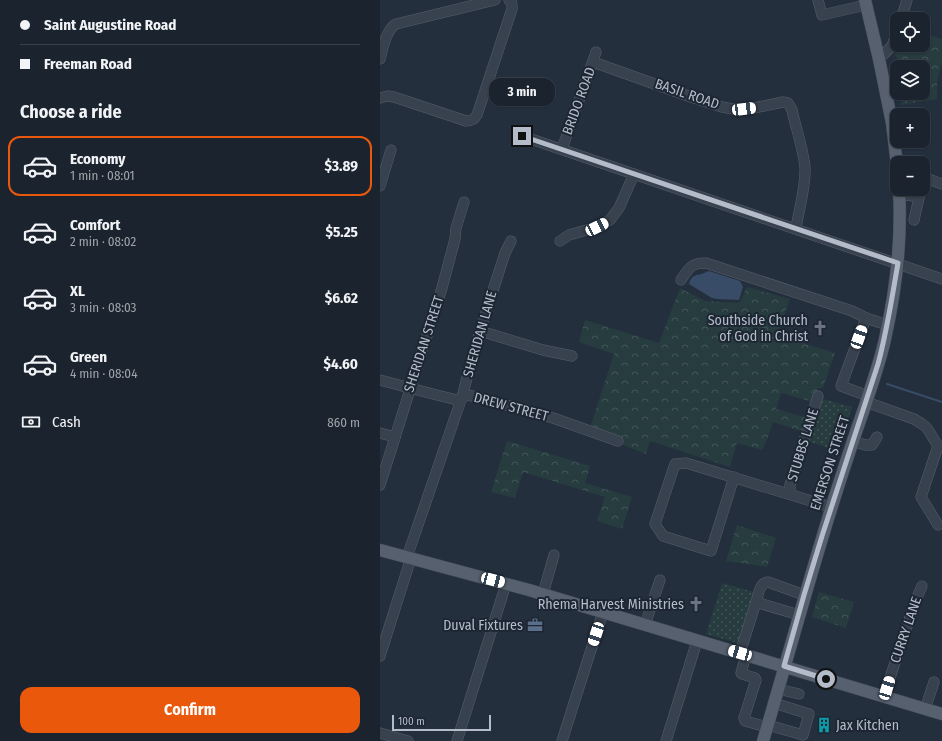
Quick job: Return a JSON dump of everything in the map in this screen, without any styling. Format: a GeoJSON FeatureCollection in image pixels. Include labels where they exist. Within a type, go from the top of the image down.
{"type":"FeatureCollection","features":[{"type":"Feature","properties":{"kind":"main road"},"geometry":{"type":"LineString","coordinates":[[866,2],[892,123],[896,156]]}},
{"type":"Feature","properties":{"kind":"main road","name":"EMERSON STREET"},"geometry":{"type":"LineString","coordinates":[[763,741],[804,595],[878,364],[887,325],[898,263],[899,196]]}},
{"type":"Feature","properties":{"kind":"main road"},"geometry":{"type":"LineString","coordinates":[[380,550],[543,594],[942,714]]}},
{"type":"Feature","properties":{"kind":"street"},"geometry":{"type":"LineString","coordinates":[[380,59],[392,26],[496,0]]}},
{"type":"Feature","properties":{"kind":"street"},"geometry":{"type":"LineString","coordinates":[[818,0],[822,15],[866,2]]}},
{"type":"Feature","properties":{"kind":"street"},"geometry":{"type":"LineString","coordinates":[[903,12],[907,0]]}},
{"type":"Feature","properties":{"kind":"street"},"geometry":{"type":"LineString","coordinates":[[380,98],[388,96],[394,97],[466,121],[472,120],[477,115],[512,9],[510,1]]}},
{"type":"Feature","properties":{"kind":"street"},"geometry":{"type":"LineString","coordinates":[[879,59],[890,48]]}},
{"type":"Feature","properties":{"kind":"street","name":"BASIL ROAD"},"geometry":{"type":"LineString","coordinates":[[595,57],[722,107],[744,109],[783,102],[788,104],[792,110],[805,168],[804,184],[796,228]]}},
{"type":"Feature","properties":{"kind":"street","name":"BRIDO ROAD"},"geometry":{"type":"LineString","coordinates":[[562,150],[595,57]]}},
{"type":"Feature","properties":{"kind":"street"},"geometry":{"type":"LineString","coordinates":[[522,136],[796,228],[942,279]]}},
{"type":"Feature","properties":{"kind":"street"},"geometry":{"type":"LineString","coordinates":[[380,186],[391,150]]}},
{"type":"Feature","properties":{"kind":"street"},"geometry":{"type":"LineString","coordinates":[[560,241],[569,235],[597,227],[610,220],[619,208],[634,174]]}},
{"type":"Feature","properties":{"kind":"street"},"geometry":{"type":"LineString","coordinates":[[930,181],[942,184]]}},
{"type":"Feature","properties":{"kind":"street"},"geometry":{"type":"LineString","coordinates":[[914,220],[919,196]]}},
{"type":"Feature","properties":{"kind":"street","name":"SHERIDAN STREET"},"geometry":{"type":"LineString","coordinates":[[380,484],[442,288],[455,239],[456,228],[464,202]]}},
{"type":"Feature","properties":{"kind":"street","name":"SHERIDAN LANE"},"geometry":{"type":"LineString","coordinates":[[409,558],[436,472],[462,397],[480,331],[505,253],[511,241]]}},
{"type":"Feature","properties":{"kind":"street"},"geometry":{"type":"LineString","coordinates":[[680,280],[689,268],[697,263],[706,263],[887,325]]}},
{"type":"Feature","properties":{"kind":"street"},"geometry":{"type":"LineString","coordinates":[[866,318],[841,386],[914,419],[927,428],[940,447],[921,497],[938,524]]}},
{"type":"Feature","properties":{"kind":"street"},"geometry":{"type":"LineString","coordinates":[[480,331],[543,350],[572,356]]}},
{"type":"Feature","properties":{"kind":"street","name":"DREW STREET"},"geometry":{"type":"LineString","coordinates":[[380,380],[457,400],[467,395],[485,399],[553,418],[618,441]]}},
{"type":"Feature","properties":{"kind":"street","name":"STUBBS LANE"},"geometry":{"type":"LineString","coordinates":[[790,494],[790,485],[818,396]]}},
{"type":"Feature","properties":{"kind":"street"},"geometry":{"type":"LineString","coordinates":[[381,436],[395,437]]}},
{"type":"Feature","properties":{"kind":"street"},"geometry":{"type":"LineString","coordinates":[[853,441],[865,445],[872,445],[877,437]]}},
{"type":"Feature","properties":{"kind":"street"},"geometry":{"type":"LineString","coordinates":[[734,477],[711,550],[663,536],[655,524],[675,464],[686,463],[734,477],[832,507]]}},
{"type":"Feature","properties":{"kind":"street"},"geometry":{"type":"LineString","coordinates":[[543,594],[554,555]]}},
{"type":"Feature","properties":{"kind":"street"},"geometry":{"type":"LineString","coordinates":[[380,656],[409,558]]}},
{"type":"Feature","properties":{"kind":"street"},"geometry":{"type":"LineString","coordinates":[[645,625],[660,580]]}},
{"type":"Feature","properties":{"kind":"street"},"geometry":{"type":"LineString","coordinates":[[774,703],[809,714],[803,735],[745,721],[744,718],[756,680],[755,678],[741,673],[743,654],[756,602],[762,584],[765,582],[804,595]]}},
{"type":"Feature","properties":{"kind":"street"},"geometry":{"type":"LineString","coordinates":[[457,741],[506,584]]}},
{"type":"Feature","properties":{"kind":"street","name":"CURRY LANE"},"geometry":{"type":"LineString","coordinates":[[884,696],[915,602],[922,586]]}},
{"type":"Feature","properties":{"kind":"street"},"geometry":{"type":"LineString","coordinates":[[756,602],[799,615]]}},
{"type":"Feature","properties":{"kind":"street"},"geometry":{"type":"LineString","coordinates":[[562,741],[603,612]]}},
{"type":"Feature","properties":{"kind":"street"},"geometry":{"type":"LineString","coordinates":[[666,741],[697,641]]}},
{"type":"Feature","properties":{"kind":"street"},"geometry":{"type":"LineString","coordinates":[[925,708],[934,682]]}},
{"type":"Feature","properties":{"kind":"street"},"geometry":{"type":"LineString","coordinates":[[778,689],[799,694]]}},
{"type":"Feature","properties":{"kind":"street"},"geometry":{"type":"LineString","coordinates":[[380,733],[408,741]]}},
{"type":"Feature","properties":{"kind":"green space"},"geometry":{"type":"Polygon","coordinates":[[[930,35],[942,39],[942,62],[937,82],[937,99],[924,101],[930,100],[930,60],[898,60],[895,55],[896,52],[930,52],[930,35]]]}},
{"type":"Feature","properties":{"kind":"green space"},"geometry":{"type":"Polygon","coordinates":[[[901,100],[924,100],[924,101],[902,105],[901,100]]]}},
{"type":"Feature","properties":{"kind":"green space"},"geometry":{"type":"Polygon","coordinates":[[[747,287],[790,299],[777,335],[835,353],[823,388],[818,388],[813,402],[781,393],[776,409],[808,418],[804,432],[773,422],[762,450],[737,443],[730,467],[650,441],[646,454],[621,444],[590,428],[614,354],[579,342],[585,320],[659,343],[680,288],[705,301],[739,303],[747,287]]]}},
{"type":"Feature","properties":{"kind":"green space"},"geometry":{"type":"Polygon","coordinates":[[[820,398],[852,407],[838,451],[807,441],[820,398]]]}},
{"type":"Feature","properties":{"kind":"green space"},"geometry":{"type":"Polygon","coordinates":[[[507,441],[590,466],[585,483],[632,497],[622,529],[597,521],[605,497],[523,472],[515,498],[491,492],[507,441]]]}},
{"type":"Feature","properties":{"kind":"green space"},"geometry":{"type":"Polygon","coordinates":[[[737,525],[776,538],[767,567],[726,561],[737,525]]]}},
{"type":"Feature","properties":{"kind":"green space"},"geometry":{"type":"Polygon","coordinates":[[[722,583],[757,593],[741,644],[706,634],[722,583]]]}},
{"type":"Feature","properties":{"kind":"green space"},"geometry":{"type":"Polygon","coordinates":[[[819,592],[854,602],[846,628],[812,617],[819,592]]]}},
{"type":"Feature","properties":{"kind":"water"},"geometry":{"type":"Polygon","coordinates":[[[709,271],[740,281],[743,287],[739,300],[712,298],[689,284],[694,276],[709,271]]]}},
{"type":"Feature","properties":{"kind":"waterway"},"geometry":{"type":"LineString","coordinates":[[887,384],[942,402]]}},
{"type":"Feature","properties":{"kind":"place","name":"Southside Church of God in Christ"},"geometry":{"type":"Point","coordinates":[820,328]}},
{"type":"Feature","properties":{"kind":"place","name":"Rhema Harvest Ministries"},"geometry":{"type":"Point","coordinates":[696,604]}},
{"type":"Feature","properties":{"kind":"place","name":"Duval Fixtures"},"geometry":{"type":"Point","coordinates":[535,625]}},
{"type":"Feature","properties":{"kind":"place","name":"Jax Kitchen"},"geometry":{"type":"Point","coordinates":[824,725]}},
{"type":"Feature","properties":{"kind":"route"},"geometry":{"type":"LineString","coordinates":[[522,136],[898,263],[885,339],[878,364],[822,536],[784,666],[826,679]]}}]}
